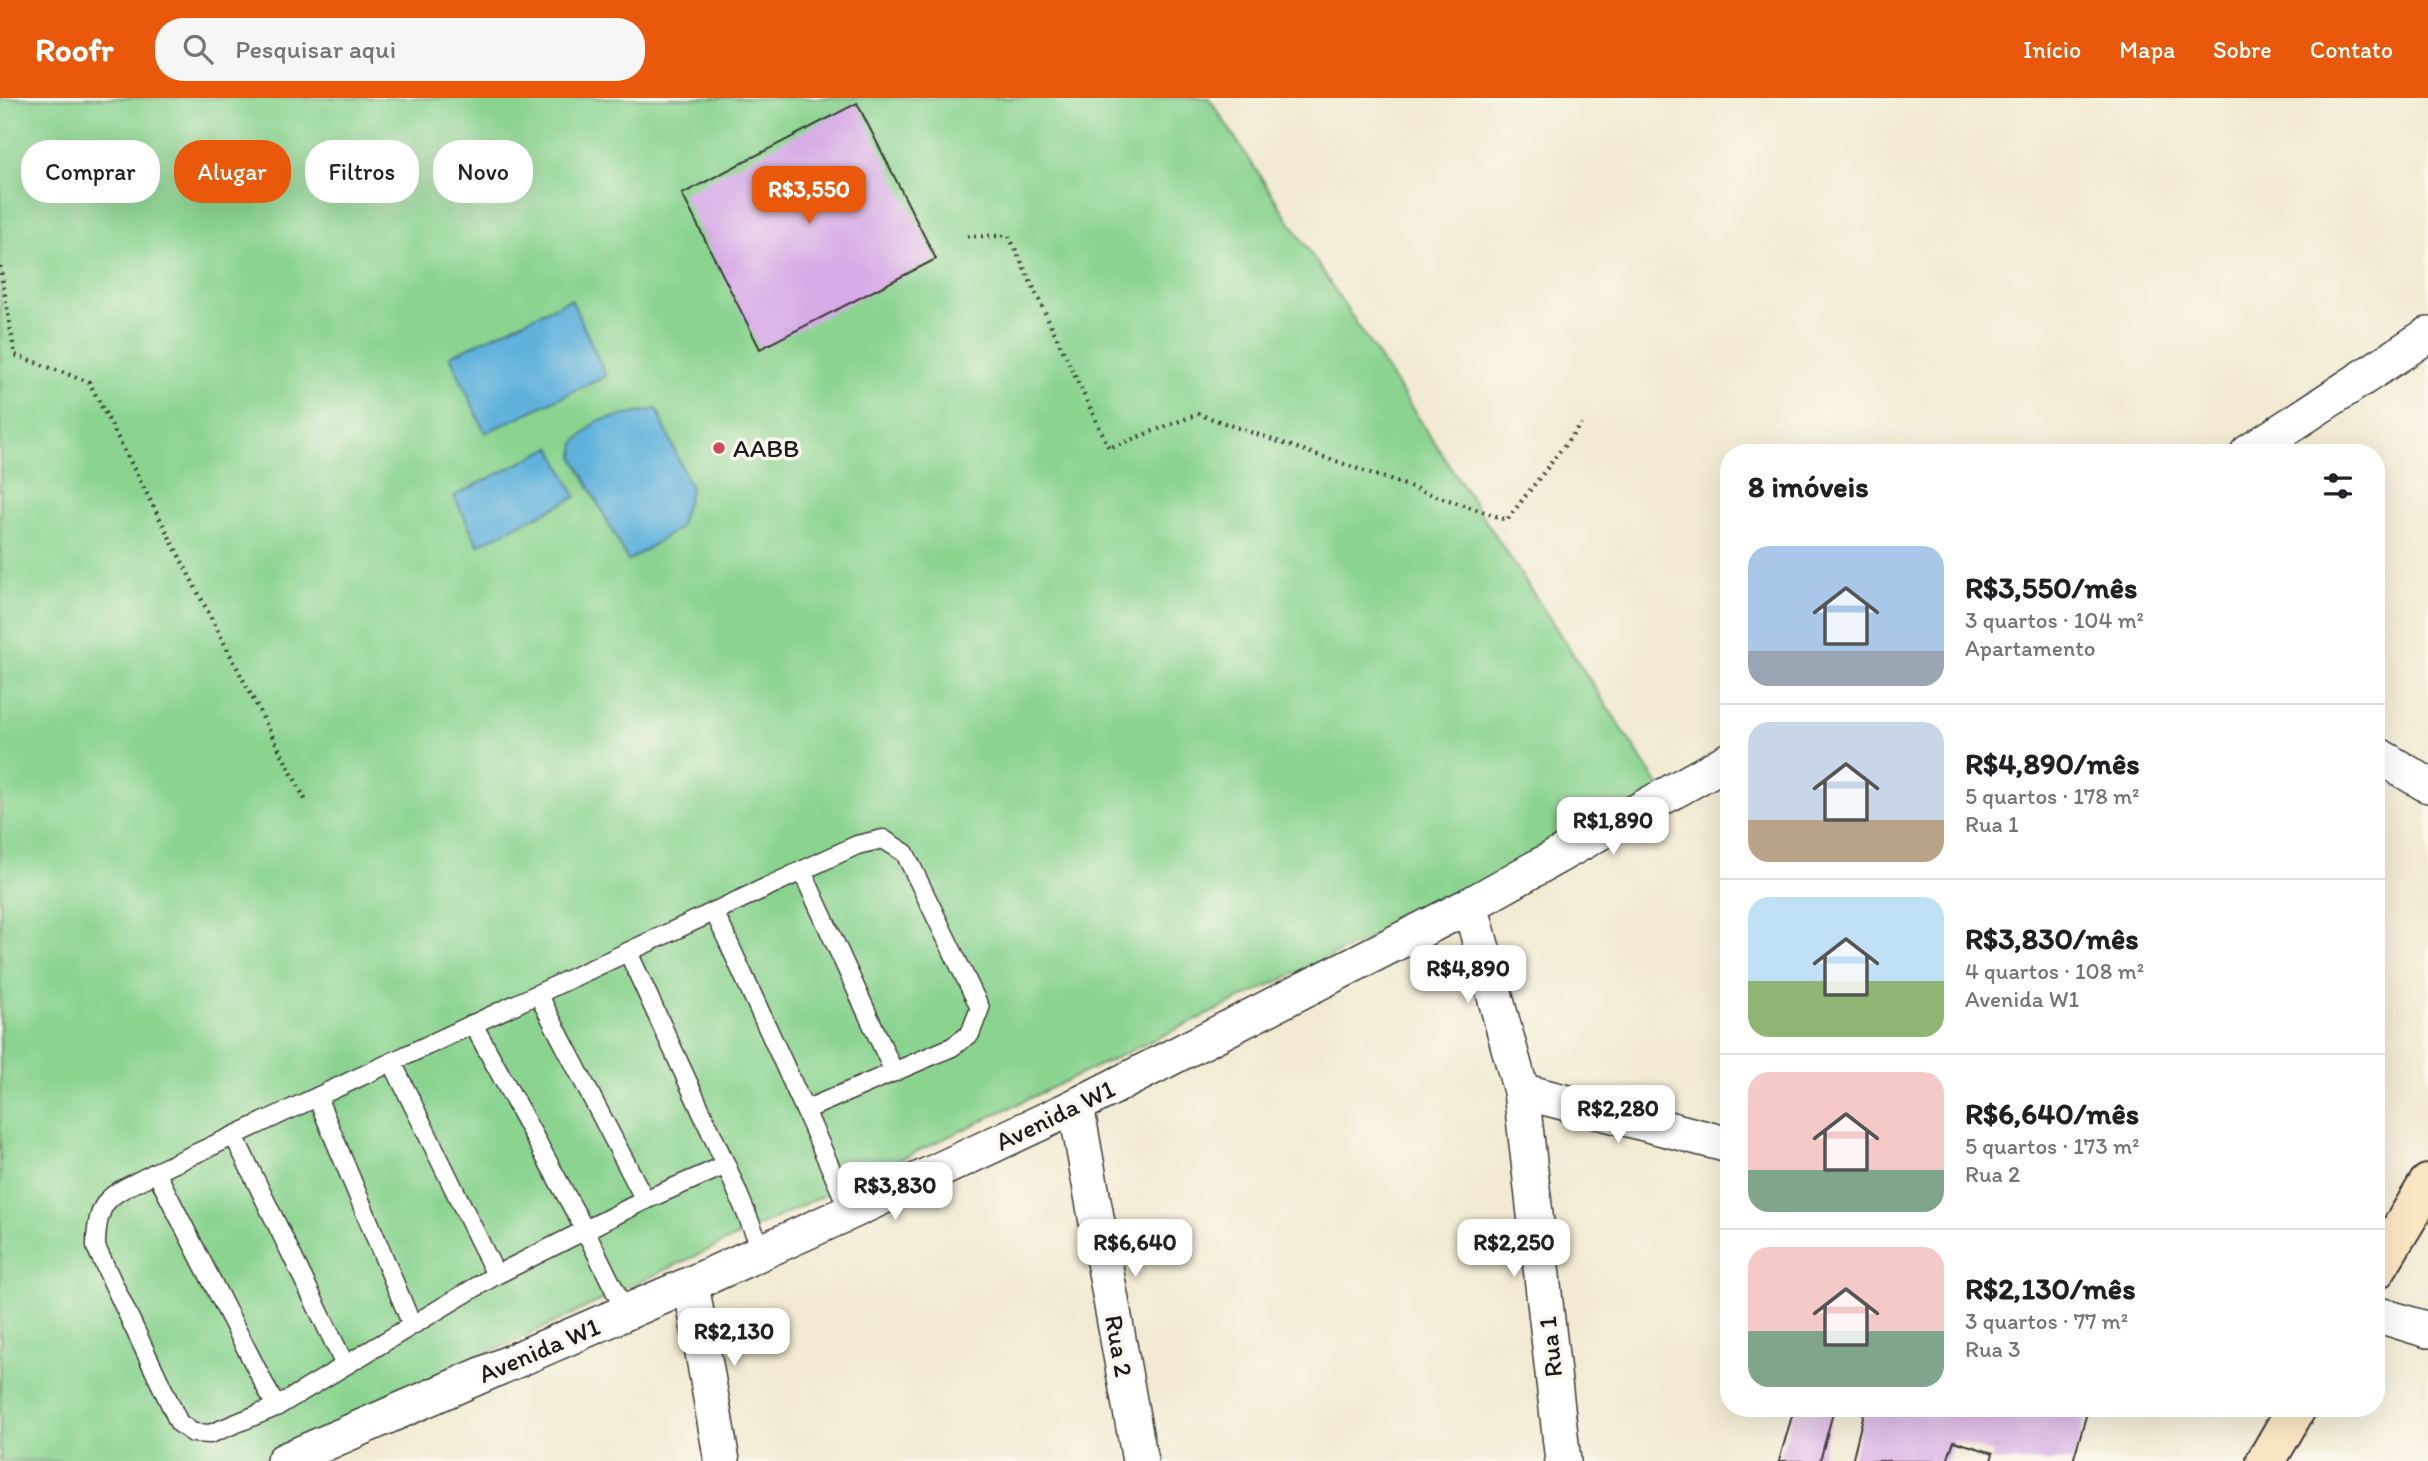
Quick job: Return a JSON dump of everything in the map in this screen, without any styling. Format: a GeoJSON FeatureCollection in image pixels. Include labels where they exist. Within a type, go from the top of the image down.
{"type":"FeatureCollection","features":[{"type":"Feature","properties":{"kind":"main road"},"geometry":{"type":"LineString","coordinates":[[2385,1255],[2428,1184]]}},
{"type":"Feature","properties":{"kind":"main road"},"geometry":{"type":"LineString","coordinates":[[2266,1461],[2291,1417]]}},
{"type":"Feature","properties":{"kind":"street"},"geometry":{"type":"LineString","coordinates":[[2262,444],[2428,335]]}},
{"type":"Feature","properties":{"kind":"street"},"geometry":{"type":"LineString","coordinates":[[2385,759],[2428,785]]}},
{"type":"Feature","properties":{"kind":"street","name":"Avenida W1"},"geometry":{"type":"LineString","coordinates":[[284,1461],[691,1284],[1076,1106],[1470,905],[1720,765]]}},
{"type":"Feature","properties":{"kind":"street","name":"Rua 1"},"geometry":{"type":"LineString","coordinates":[[1470,905],[1521,1091],[1563,1461]]}},
{"type":"Feature","properties":{"kind":"street"},"geometry":{"type":"LineString","coordinates":[[1521,1091],[1720,1143]]}},
{"type":"Feature","properties":{"kind":"street","name":"Rua 2"},"geometry":{"type":"LineString","coordinates":[[1076,1106],[1140,1461]]}},
{"type":"Feature","properties":{"kind":"street"},"geometry":{"type":"LineString","coordinates":[[691,1284],[722,1461]]}},
{"type":"Feature","properties":{"kind":"street"},"geometry":{"type":"LineString","coordinates":[[2385,1317],[2428,1329]]}},
{"type":"Feature","properties":{"kind":"lane"},"geometry":{"type":"LineString","coordinates":[[726,1165],[645,1200],[496,1275],[276,1407],[210,1434],[193,1433],[179,1423],[96,1247],[96,1221],[107,1198],[156,1172],[857,845],[883,839],[905,853],[980,1008],[970,1034],[952,1047],[805,1110]]}},
{"type":"Feature","properties":{"kind":"lane"},"geometry":{"type":"LineString","coordinates":[[802,871],[894,1072]]}},
{"type":"Feature","properties":{"kind":"lane"},"geometry":{"type":"LineString","coordinates":[[714,911],[850,1212]]}},
{"type":"Feature","properties":{"kind":"lane"},"geometry":{"type":"LineString","coordinates":[[628,952],[726,1165],[762,1251]]}},
{"type":"Feature","properties":{"kind":"lane"},"geometry":{"type":"LineString","coordinates":[[538,994],[645,1200]]}},
{"type":"Feature","properties":{"kind":"lane"},"geometry":{"type":"LineString","coordinates":[[473,1024],[586,1231],[626,1313]]}},
{"type":"Feature","properties":{"kind":"lane"},"geometry":{"type":"LineString","coordinates":[[392,1062],[496,1275]]}},
{"type":"Feature","properties":{"kind":"lane"},"geometry":{"type":"LineString","coordinates":[[317,1097],[412,1325]]}},
{"type":"Feature","properties":{"kind":"lane"},"geometry":{"type":"LineString","coordinates":[[234,1136],[345,1365]]}},
{"type":"Feature","properties":{"kind":"lane"},"geometry":{"type":"LineString","coordinates":[[156,1172],[276,1407]]}},
{"type":"Feature","properties":{"kind":"path"},"geometry":{"type":"LineString","coordinates":[[967,236],[1009,236],[1109,448],[1198,414],[1507,520],[1581,425]]}},
{"type":"Feature","properties":{"kind":"path"},"geometry":{"type":"LineString","coordinates":[[0,266],[15,355],[89,383],[307,803]]}},
{"type":"Feature","properties":{"kind":"green space","name":"AABB"},"geometry":{"type":"Polygon","coordinates":[[[0,98],[1209,98],[1667,798],[260,1461],[0,1461],[0,98]]]}},
{"type":"Feature","properties":{"kind":"water"},"geometry":{"type":"Polygon","coordinates":[[[571,299],[606,376],[485,433],[450,356],[571,299]]]}},
{"type":"Feature","properties":{"kind":"water"},"geometry":{"type":"Polygon","coordinates":[[[657,409],[691,488],[679,528],[628,561],[574,458],[575,443],[597,421],[657,409]]]}},
{"type":"Feature","properties":{"kind":"water"},"geometry":{"type":"Polygon","coordinates":[[[551,447],[576,497],[478,545],[454,496],[551,447]]]}},
{"type":"Feature","properties":{"kind":"building"},"geometry":{"type":"Polygon","coordinates":[[[857,103],[936,259],[760,349],[682,194],[857,103]]]}},
{"type":"Feature","properties":{"kind":"building"},"geometry":{"type":"Polygon","coordinates":[[[1792,1417],[1832,1417],[1820,1461],[1779,1461],[1792,1417]]]}},
{"type":"Feature","properties":{"kind":"building"},"geometry":{"type":"Polygon","coordinates":[[[1863,1417],[2086,1417],[2073,1461],[1991,1461],[1993,1453],[1954,1441],[1947,1461],[1852,1461],[1863,1417]]]}},
{"type":"Feature","properties":{"kind":"place","name":"AABB"},"geometry":{"type":"Point","coordinates":[719,448]}}]}
